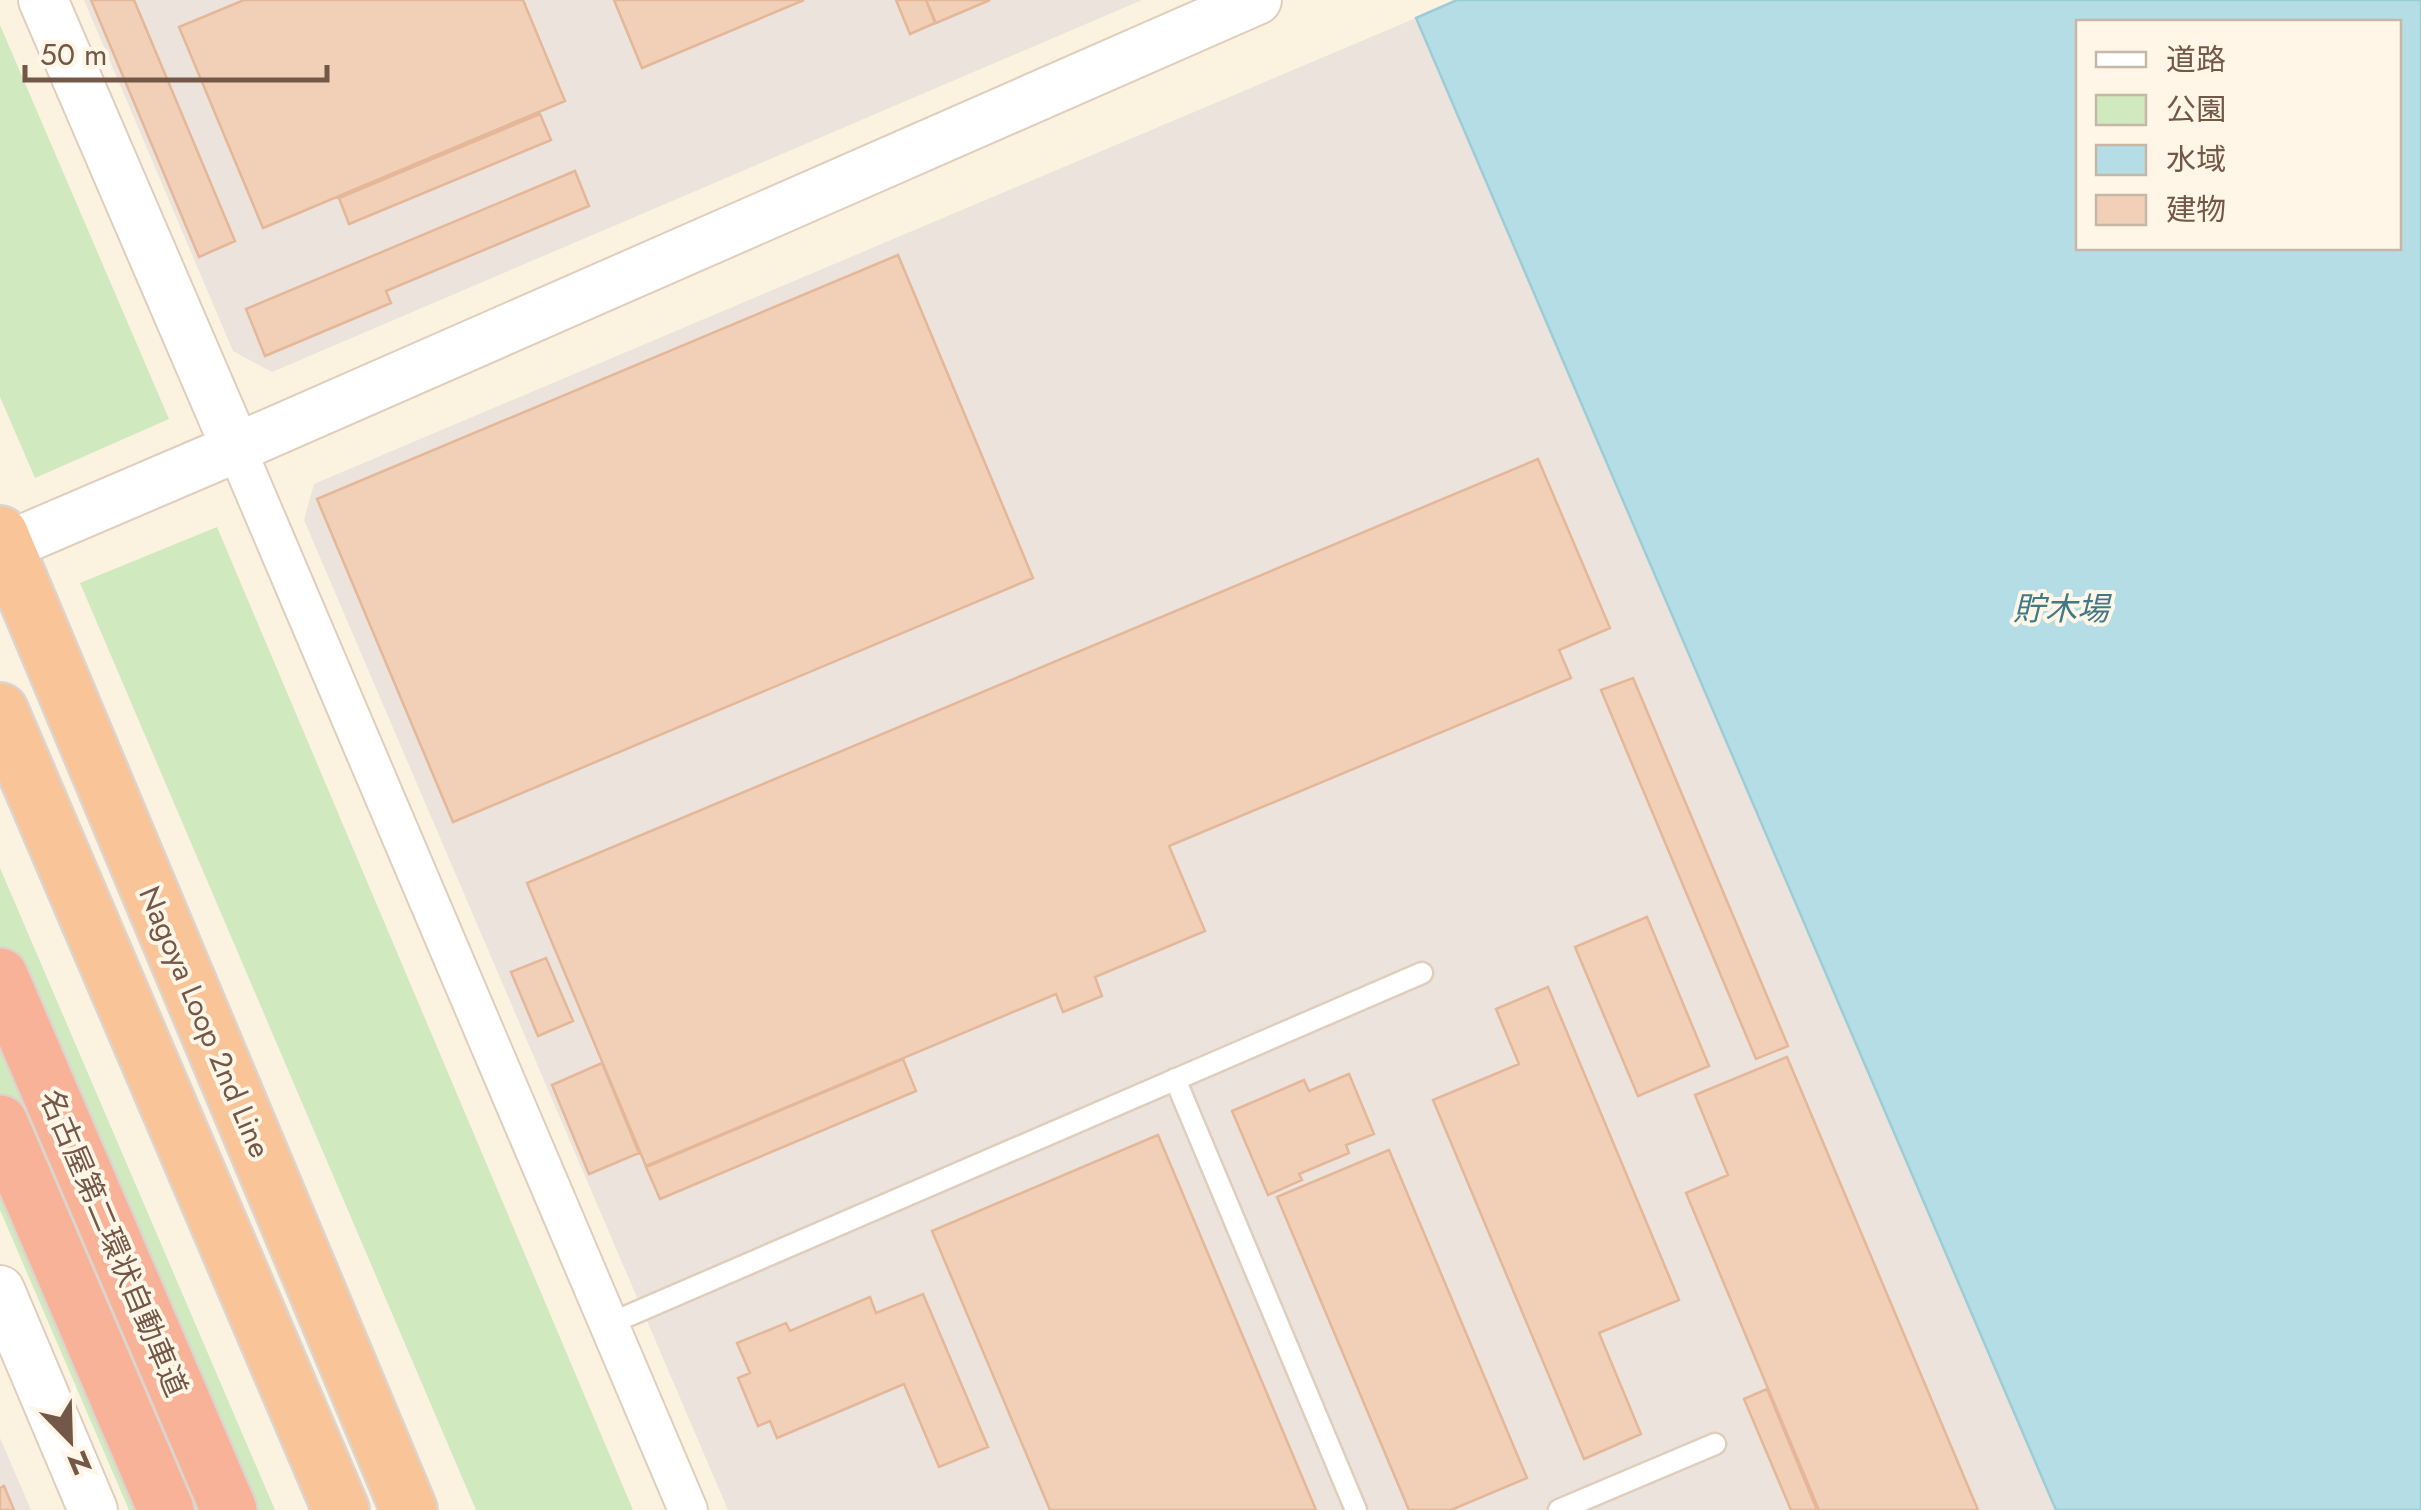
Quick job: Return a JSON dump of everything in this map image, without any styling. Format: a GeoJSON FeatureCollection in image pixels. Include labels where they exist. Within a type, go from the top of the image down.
{"type":"FeatureCollection","features":[{"type":"Feature","properties":{"kind":"highway","name":"Nagoya Loop 2nd Line"},"geometry":{"type":"LineString","coordinates":[[2,543],[410,1510]]}},
{"type":"Feature","properties":{"kind":"highway"},"geometry":{"type":"LineString","coordinates":[[0,711],[342,1510]]}},
{"type":"Feature","properties":{"kind":"highway","name":"名古屋第二環状自動車道"},"geometry":{"type":"LineString","coordinates":[[0,976],[229,1510]]}},
{"type":"Feature","properties":{"kind":"highway","name":"名古屋第二環状自動車道"},"geometry":{"type":"LineString","coordinates":[[0,1123],[166,1510]]}},
{"type":"Feature","properties":{"kind":"street"},"geometry":{"type":"LineString","coordinates":[[42,0],[688,1510]]}},
{"type":"Feature","properties":{"kind":"street"},"geometry":{"type":"LineString","coordinates":[[2,543],[236,448],[1257,0]]}},
{"type":"Feature","properties":{"kind":"street"},"geometry":{"type":"LineString","coordinates":[[0,1290],[93,1510]]}},
{"type":"Feature","properties":{"kind":"lane"},"geometry":{"type":"LineString","coordinates":[[609,1324],[1422,973]]}},
{"type":"Feature","properties":{"kind":"lane"},"geometry":{"type":"LineString","coordinates":[[1175,1080],[1356,1510]]}},
{"type":"Feature","properties":{"kind":"lane"},"geometry":{"type":"LineString","coordinates":[[1559,1510],[1715,1444]]}},
{"type":"Feature","properties":{"kind":"shaded area"},"geometry":{"type":"Polygon","coordinates":[[[84,0],[1142,0],[272,372],[233,351],[84,0]]]}},
{"type":"Feature","properties":{"kind":"shaded area"},"geometry":{"type":"Polygon","coordinates":[[[1416,18],[2056,1510],[728,1510],[304,520],[314,484],[1416,18]]]}},
{"type":"Feature","properties":{"kind":"shaded area"},"geometry":{"type":"Polygon","coordinates":[[[0,1438],[31,1510],[0,1510],[0,1438]]]}},
{"type":"Feature","properties":{"kind":"green space"},"geometry":{"type":"Polygon","coordinates":[[[0,25],[169,419],[35,478],[0,397],[0,25]]]}},
{"type":"Feature","properties":{"kind":"green space"},"geometry":{"type":"Polygon","coordinates":[[[217,527],[633,1510],[476,1510],[80,583],[217,527]]]}},
{"type":"Feature","properties":{"kind":"green space"},"geometry":{"type":"Polygon","coordinates":[[[0,868],[275,1510],[129,1510],[0,1210],[0,868]]]}},
{"type":"Feature","properties":{"kind":"water","name":"貯木場"},"geometry":{"type":"Polygon","coordinates":[[[1457,0],[2421,0],[2421,1510],[2056,1510],[1416,18],[1457,0]]]}},
{"type":"Feature","properties":{"kind":"building"},"geometry":{"type":"Polygon","coordinates":[[[91,0],[134,0],[235,241],[199,257],[91,0]]]}},
{"type":"Feature","properties":{"kind":"building"},"geometry":{"type":"Polygon","coordinates":[[[244,0],[523,0],[565,101],[263,228],[179,27],[244,0]]]}},
{"type":"Feature","properties":{"kind":"building"},"geometry":{"type":"Polygon","coordinates":[[[614,0],[804,0],[642,68],[614,0]]]}},
{"type":"Feature","properties":{"kind":"building"},"geometry":{"type":"Polygon","coordinates":[[[896,0],[926,0],[935,23],[910,34],[896,0]]]}},
{"type":"Feature","properties":{"kind":"building"},"geometry":{"type":"Polygon","coordinates":[[[926,0],[990,0],[936,23],[926,0]]]}},
{"type":"Feature","properties":{"kind":"building"},"geometry":{"type":"Polygon","coordinates":[[[540,114],[551,140],[349,224],[339,198],[540,114]]]}},
{"type":"Feature","properties":{"kind":"building"},"geometry":{"type":"Polygon","coordinates":[[[575,171],[589,206],[386,291],[391,303],[265,356],[246,309],[575,171]]]}},
{"type":"Feature","properties":{"kind":"building"},"geometry":{"type":"Polygon","coordinates":[[[898,255],[1033,578],[453,822],[317,499],[898,255]]]}},
{"type":"Feature","properties":{"kind":"building"},"geometry":{"type":"Polygon","coordinates":[[[1538,459],[1610,628],[1559,650],[1571,678],[1169,846],[1205,931],[1095,977],[1102,996],[1063,1012],[1056,994],[646,1166],[527,883],[1538,459]]]}},
{"type":"Feature","properties":{"kind":"building"},"geometry":{"type":"Polygon","coordinates":[[[1633,678],[1788,1046],[1756,1059],[1601,690],[1633,678]]]}},
{"type":"Feature","properties":{"kind":"building"},"geometry":{"type":"Polygon","coordinates":[[[1647,917],[1709,1066],[1638,1096],[1575,947],[1647,917]]]}},
{"type":"Feature","properties":{"kind":"building"},"geometry":{"type":"Polygon","coordinates":[[[546,958],[573,1021],[538,1036],[511,972],[546,958]]]}},
{"type":"Feature","properties":{"kind":"building"},"geometry":{"type":"Polygon","coordinates":[[[1548,987],[1679,1300],[1599,1333],[1641,1434],[1584,1459],[1433,1100],[1519,1064],[1496,1009],[1548,987]]]}},
{"type":"Feature","properties":{"kind":"building"},"geometry":{"type":"Polygon","coordinates":[[[1787,1057],[1978,1510],[1819,1510],[1686,1193],[1728,1175],[1695,1095],[1787,1057]]]}},
{"type":"Feature","properties":{"kind":"building"},"geometry":{"type":"Polygon","coordinates":[[[903,1059],[916,1091],[660,1199],[646,1167],[903,1059]]]}},
{"type":"Feature","properties":{"kind":"building"},"geometry":{"type":"Polygon","coordinates":[[[602,1063],[639,1153],[589,1174],[552,1085],[602,1063]]]}},
{"type":"Feature","properties":{"kind":"building"},"geometry":{"type":"Polygon","coordinates":[[[1349,1074],[1374,1134],[1346,1145],[1349,1153],[1299,1174],[1302,1180],[1268,1195],[1232,1111],[1304,1080],[1309,1091],[1349,1074]]]}},
{"type":"Feature","properties":{"kind":"building"},"geometry":{"type":"Polygon","coordinates":[[[1158,1135],[1316,1510],[1050,1510],[932,1231],[1158,1135]]]}},
{"type":"Feature","properties":{"kind":"building"},"geometry":{"type":"Polygon","coordinates":[[[1389,1150],[1527,1478],[1451,1510],[1409,1510],[1277,1197],[1389,1150]]]}},
{"type":"Feature","properties":{"kind":"building"},"geometry":{"type":"Polygon","coordinates":[[[923,1294],[988,1447],[939,1467],[904,1384],[777,1438],[770,1421],[758,1426],[738,1378],[750,1373],[737,1343],[786,1323],[790,1331],[870,1297],[876,1313],[923,1294]]]}},
{"type":"Feature","properties":{"kind":"building"},"geometry":{"type":"Polygon","coordinates":[[[1767,1389],[1817,1510],[1791,1510],[1744,1399],[1767,1389]]]}},
{"type":"Feature","properties":{"kind":"building"},"geometry":{"type":"Polygon","coordinates":[[[4,1486],[14,1510],[0,1510],[0,1488],[4,1486]]]}}]}
